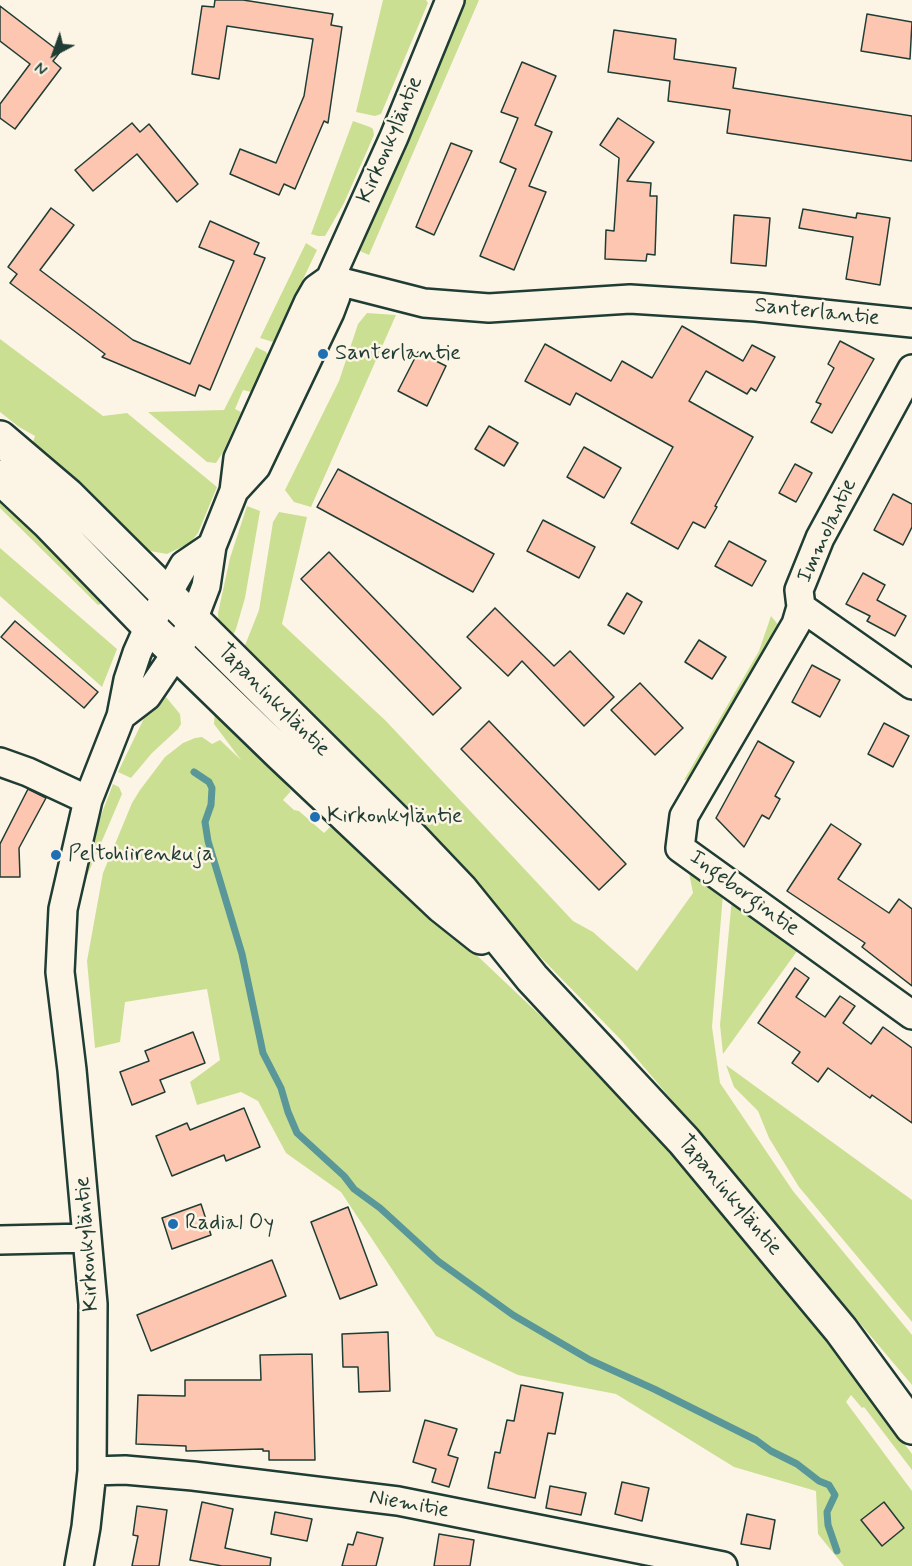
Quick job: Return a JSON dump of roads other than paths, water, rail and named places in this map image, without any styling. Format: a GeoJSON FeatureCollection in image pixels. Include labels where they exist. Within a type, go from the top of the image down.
{"type":"FeatureCollection","features":[{"type":"Feature","properties":{"kind":"main road","name":"Tapaninkyläntie"},"geometry":{"type":"LineString","coordinates":[[0,438],[67,495],[404,830],[460,889],[532,978],[684,1141],[841,1330],[912,1427]]}},
{"type":"Feature","properties":{"kind":"main road","name":"Tapaninkyläntie"},"geometry":{"type":"LineString","coordinates":[[0,477],[49,523],[149,626],[442,906],[532,978]]}},
{"type":"Feature","properties":{"kind":"street","name":"Kirkonkyläntie"},"geometry":{"type":"LineString","coordinates":[[121,716],[147,696],[177,652],[193,620],[206,586],[212,546],[234,491],[256,467],[330,312],[336,296],[330,279],[394,137],[450,0]]}},
{"type":"Feature","properties":{"kind":"street","name":"Santerlantie"},"geometry":{"type":"LineString","coordinates":[[330,279],[424,303],[489,308],[630,299],[756,306],[912,323]]}},
{"type":"Feature","properties":{"kind":"street","name":"Immolantie"},"geometry":{"type":"LineString","coordinates":[[912,369],[820,538],[799,590],[801,607],[912,685]]}},
{"type":"Feature","properties":{"kind":"street","name":"Kirkonkyläntie"},"geometry":{"type":"LineString","coordinates":[[79,1566],[92,1471],[93,1304],[72,1070],[60,972],[63,909],[88,800],[121,716],[128,680],[149,626],[184,565],[212,546]]}},
{"type":"Feature","properties":{"kind":"street","name":"Ingeborgintie"},"geometry":{"type":"LineString","coordinates":[[801,607],[796,624],[684,816],[681,848],[912,1015]]}},
{"type":"Feature","properties":{"kind":"street"},"geometry":{"type":"LineString","coordinates":[[0,762],[28,771],[88,800]]}},
{"type":"Feature","properties":{"kind":"street"},"geometry":{"type":"LineString","coordinates":[[0,1240],[87,1238]]}},
{"type":"Feature","properties":{"kind":"street","name":"Niemitie"},"geometry":{"type":"LineString","coordinates":[[92,1471],[125,1470],[193,1476],[374,1498],[642,1558],[723,1566]]}},
{"type":"Feature","properties":{"kind":"waterway"},"geometry":{"type":"LineString","coordinates":[[194,772],[209,782],[212,788],[211,805],[205,822],[208,841],[242,954],[263,1053],[281,1088],[297,1133],[344,1176],[354,1189],[380,1208],[438,1261],[513,1315],[590,1360],[756,1440],[771,1451],[797,1464],[819,1481],[829,1485],[835,1495],[827,1512],[828,1525],[837,1551]]}},
{"type":"Feature","properties":{"kind":"place","name":"Santerlantie"},"geometry":{"type":"Point","coordinates":[323,354]}},
{"type":"Feature","properties":{"kind":"place","name":"Kirkonkyläntie"},"geometry":{"type":"Point","coordinates":[315,817]}},
{"type":"Feature","properties":{"kind":"place","name":"Peltohiirenkuja"},"geometry":{"type":"Point","coordinates":[56,855]}},
{"type":"Feature","properties":{"kind":"place","name":"Radial Oy"},"geometry":{"type":"Point","coordinates":[173,1224]}}]}
